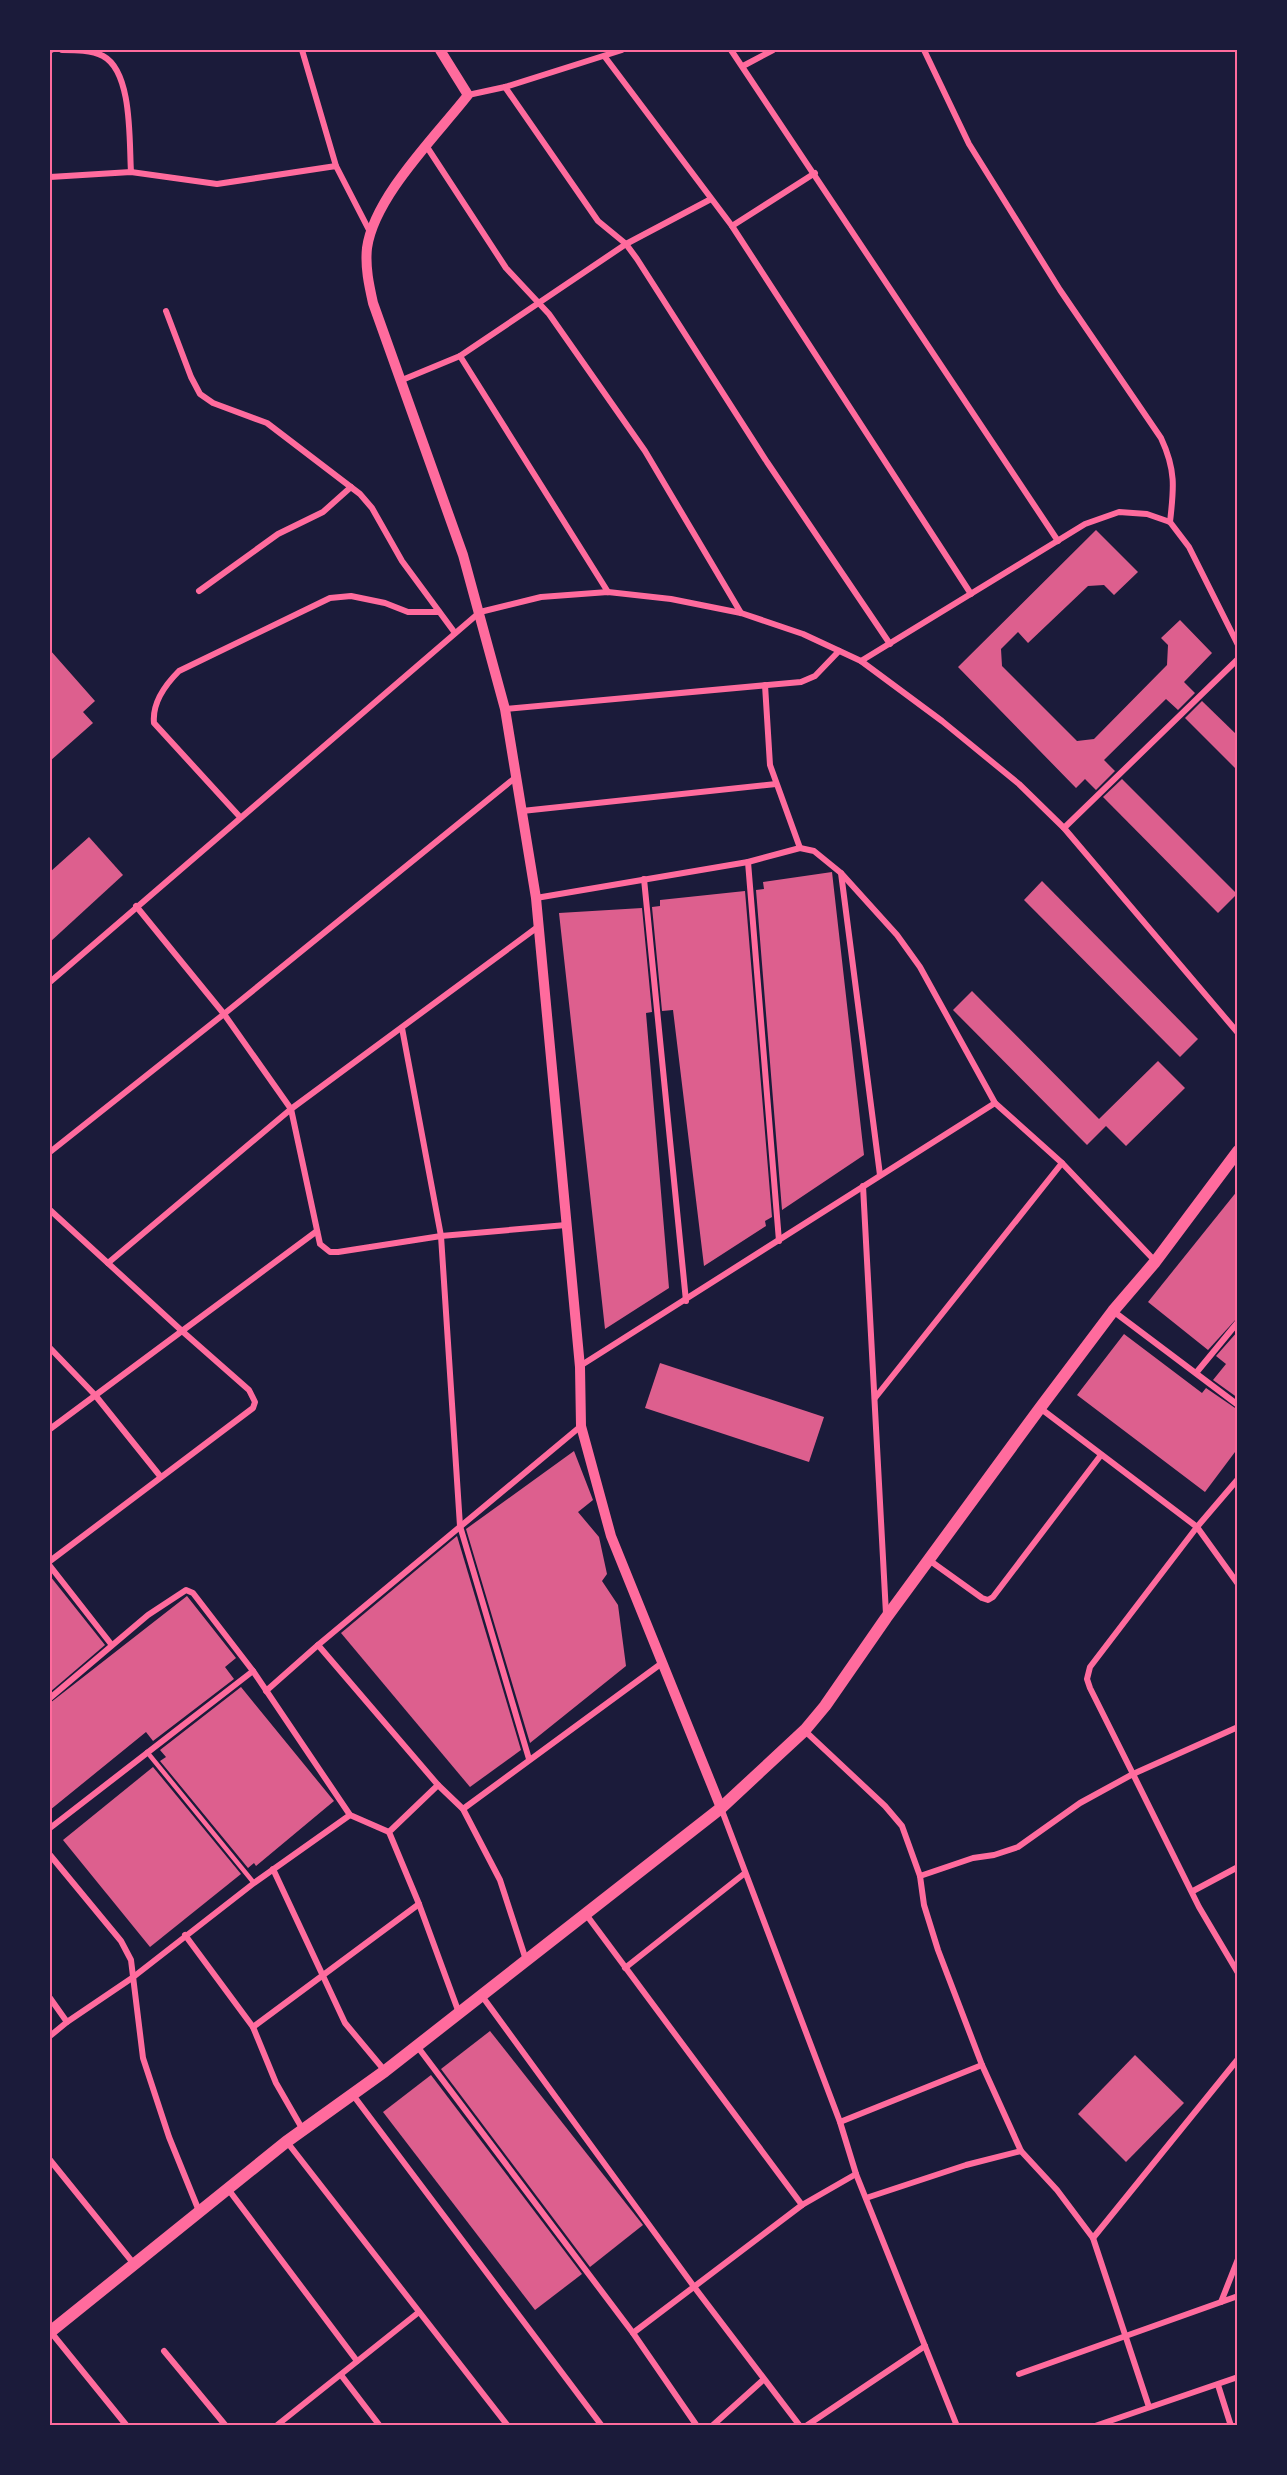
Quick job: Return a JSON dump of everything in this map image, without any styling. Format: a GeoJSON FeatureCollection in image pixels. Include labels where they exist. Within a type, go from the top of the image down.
{"type":"FeatureCollection","features":[{"type":"Feature","properties":{"kind":"main road"},"geometry":{"type":"LineString","coordinates":[[50,2332],[286,2142],[385,2071],[721,1808],[805,1730],[825,1706],[886,1618],[1040,1408],[1113,1311],[1155,1262],[1238,1151]]}},
{"type":"Feature","properties":{"kind":"street"},"geometry":{"type":"LineString","coordinates":[[62,50],[84,50],[101,55],[109,60],[119,74],[124,89],[131,172]]}},
{"type":"Feature","properties":{"kind":"street"},"geometry":{"type":"LineString","coordinates":[[302,50],[336,166],[370,233]]}},
{"type":"Feature","properties":{"kind":"street"},"geometry":{"type":"LineString","coordinates":[[440,50],[468,95]]}},
{"type":"Feature","properties":{"kind":"street"},"geometry":{"type":"LineString","coordinates":[[622,50],[505,87],[468,95],[384,202],[370,233],[366,267],[372,303],[402,380],[480,612],[505,709],[539,926],[580,1367],[581,1426],[611,1536],[721,1808],[840,2122],[856,2174],[957,2426]]}},
{"type":"Feature","properties":{"kind":"street"},"geometry":{"type":"LineString","coordinates":[[731,50],[815,172],[1058,541]]}},
{"type":"Feature","properties":{"kind":"street"},"geometry":{"type":"LineString","coordinates":[[743,66],[773,50]]}},
{"type":"Feature","properties":{"kind":"street"},"geometry":{"type":"LineString","coordinates":[[924,50],[969,144],[1060,290],[1161,438],[1173,470],[1174,487],[1170,522]]}},
{"type":"Feature","properties":{"kind":"street"},"geometry":{"type":"LineString","coordinates":[[605,57],[732,226],[971,594]]}},
{"type":"Feature","properties":{"kind":"street"},"geometry":{"type":"LineString","coordinates":[[505,87],[598,221],[626,244],[760,452],[890,644]]}},
{"type":"Feature","properties":{"kind":"street"},"geometry":{"type":"LineString","coordinates":[[427,147],[506,268],[539,301],[645,452],[741,613]]}},
{"type":"Feature","properties":{"kind":"street"},"geometry":{"type":"LineString","coordinates":[[50,177],[131,172],[217,184],[336,166]]}},
{"type":"Feature","properties":{"kind":"street"},"geometry":{"type":"LineString","coordinates":[[732,226],[815,172]]}},
{"type":"Feature","properties":{"kind":"street"},"geometry":{"type":"LineString","coordinates":[[402,380],[460,356],[626,244],[711,199]]}},
{"type":"Feature","properties":{"kind":"street"},"geometry":{"type":"LineString","coordinates":[[166,311],[191,377],[200,394],[213,403],[267,423],[351,486],[372,508],[402,561],[455,633]]}},
{"type":"Feature","properties":{"kind":"street"},"geometry":{"type":"LineString","coordinates":[[460,356],[608,592]]}},
{"type":"Feature","properties":{"kind":"street"},"geometry":{"type":"LineString","coordinates":[[199,591],[278,534],[323,512],[351,486]]}},
{"type":"Feature","properties":{"kind":"street"},"geometry":{"type":"LineString","coordinates":[[861,661],[1085,524],[1119,512],[1147,514],[1170,522],[1189,547],[1238,645]]}},
{"type":"Feature","properties":{"kind":"street"},"geometry":{"type":"LineString","coordinates":[[50,982],[480,612],[541,597],[608,592],[672,599],[741,613],[803,634],[861,661],[1002,770],[1064,828],[1238,1033]]}},
{"type":"Feature","properties":{"kind":"street"},"geometry":{"type":"LineString","coordinates":[[240,817],[154,723],[153,711],[169,681],[179,672],[330,598],[351,596],[385,603],[408,612],[439,612]]}},
{"type":"Feature","properties":{"kind":"street"},"geometry":{"type":"LineString","coordinates":[[505,709],[801,682],[815,676],[839,651]]}},
{"type":"Feature","properties":{"kind":"street"},"geometry":{"type":"LineString","coordinates":[[1064,828],[1238,659]]}},
{"type":"Feature","properties":{"kind":"street"},"geometry":{"type":"LineString","coordinates":[[765,685],[770,765],[800,848]]}},
{"type":"Feature","properties":{"kind":"street"},"geometry":{"type":"LineString","coordinates":[[50,1152],[516,777]]}},
{"type":"Feature","properties":{"kind":"street"},"geometry":{"type":"LineString","coordinates":[[522,811],[776,784]]}},
{"type":"Feature","properties":{"kind":"street"},"geometry":{"type":"LineString","coordinates":[[536,898],[748,862],[800,848],[814,851],[841,873],[897,935],[920,967],[995,1103],[1062,1163],[1155,1262]]}},
{"type":"Feature","properties":{"kind":"street"},"geometry":{"type":"LineString","coordinates":[[748,862],[779,1241]]}},
{"type":"Feature","properties":{"kind":"street"},"geometry":{"type":"LineString","coordinates":[[841,873],[880,1175]]}},
{"type":"Feature","properties":{"kind":"street"},"geometry":{"type":"LineString","coordinates":[[644,879],[686,1301]]}},
{"type":"Feature","properties":{"kind":"street"},"geometry":{"type":"LineString","coordinates":[[136,906],[224,1014],[291,1109],[320,1244],[330,1252],[441,1236],[566,1225]]}},
{"type":"Feature","properties":{"kind":"street"},"geometry":{"type":"LineString","coordinates":[[108,1263],[291,1109],[539,926]]}},
{"type":"Feature","properties":{"kind":"street"},"geometry":{"type":"LineString","coordinates":[[402,1028],[441,1236],[460,1526],[529,1759]]}},
{"type":"Feature","properties":{"kind":"street"},"geometry":{"type":"LineString","coordinates":[[580,1367],[995,1103]]}},
{"type":"Feature","properties":{"kind":"street"},"geometry":{"type":"LineString","coordinates":[[875,1399],[1062,1163]]}},
{"type":"Feature","properties":{"kind":"street"},"geometry":{"type":"LineString","coordinates":[[863,1186],[886,1618]]}},
{"type":"Feature","properties":{"kind":"street"},"geometry":{"type":"LineString","coordinates":[[50,1210],[249,1390],[255,1402],[249,1413],[160,1476],[50,1561]]}},
{"type":"Feature","properties":{"kind":"street"},"geometry":{"type":"LineString","coordinates":[[50,1429],[317,1231]]}},
{"type":"Feature","properties":{"kind":"street"},"geometry":{"type":"LineString","coordinates":[[1113,1311],[1238,1405]]}},
{"type":"Feature","properties":{"kind":"street"},"geometry":{"type":"LineString","coordinates":[[1196,1374],[1238,1322]]}},
{"type":"Feature","properties":{"kind":"street"},"geometry":{"type":"LineString","coordinates":[[50,1348],[95,1395],[160,1476]]}},
{"type":"Feature","properties":{"kind":"street"},"geometry":{"type":"LineString","coordinates":[[50,1360],[56,1355]]}},
{"type":"Feature","properties":{"kind":"street"},"geometry":{"type":"LineString","coordinates":[[1040,1408],[1197,1527],[1238,1584]]}},
{"type":"Feature","properties":{"kind":"street"},"geometry":{"type":"LineString","coordinates":[[266,1691],[581,1426]]}},
{"type":"Feature","properties":{"kind":"street"},"geometry":{"type":"LineString","coordinates":[[928,1560],[982,1598],[988,1600],[993,1598],[1101,1455]]}},
{"type":"Feature","properties":{"kind":"street"},"geometry":{"type":"LineString","coordinates":[[1238,1479],[1197,1527],[1090,1666],[1087,1678],[1199,1907],[1238,1972]]}},
{"type":"Feature","properties":{"kind":"street"},"geometry":{"type":"LineString","coordinates":[[50,1566],[111,1644]]}},
{"type":"Feature","properties":{"kind":"street"},"geometry":{"type":"LineString","coordinates":[[50,1698],[111,1644],[186,1590],[193,1593],[253,1671],[350,1815],[388,1832],[419,1904],[459,2013]]}},
{"type":"Feature","properties":{"kind":"street"},"geometry":{"type":"LineString","coordinates":[[318,1645],[438,1785],[463,1809],[500,1880],[526,1960]]}},
{"type":"Feature","properties":{"kind":"street"},"geometry":{"type":"LineString","coordinates":[[463,1809],[662,1663]]}},
{"type":"Feature","properties":{"kind":"street"},"geometry":{"type":"LineString","coordinates":[[50,1828],[253,1671]]}},
{"type":"Feature","properties":{"kind":"street"},"geometry":{"type":"LineString","coordinates":[[920,1876],[972,1858],[994,1856],[1018,1847],[1080,1803],[1133,1774],[1238,1727]]}},
{"type":"Feature","properties":{"kind":"street"},"geometry":{"type":"LineString","coordinates":[[805,1730],[885,1806],[902,1826],[920,1876],[924,1905],[938,1950],[982,2065],[1021,2151],[1057,2190],[1093,2238],[1149,2407]]}},
{"type":"Feature","properties":{"kind":"street"},"geometry":{"type":"LineString","coordinates":[[388,1832],[438,1785]]}},
{"type":"Feature","properties":{"kind":"street"},"geometry":{"type":"LineString","coordinates":[[50,2036],[132,1978],[273,1869],[350,1815]]}},
{"type":"Feature","properties":{"kind":"street"},"geometry":{"type":"LineString","coordinates":[[50,1855],[121,1941],[131,1960],[143,2058],[169,2137],[200,2211]]}},
{"type":"Feature","properties":{"kind":"street"},"geometry":{"type":"LineString","coordinates":[[1193,1891],[1238,1867]]}},
{"type":"Feature","properties":{"kind":"street"},"geometry":{"type":"LineString","coordinates":[[273,1869],[345,2023],[385,2071]]}},
{"type":"Feature","properties":{"kind":"street"},"geometry":{"type":"LineString","coordinates":[[625,1968],[745,1873]]}},
{"type":"Feature","properties":{"kind":"street"},"geometry":{"type":"LineString","coordinates":[[253,2027],[419,1904]]}},
{"type":"Feature","properties":{"kind":"street"},"geometry":{"type":"LineString","coordinates":[[585,1913],[802,2205]]}},
{"type":"Feature","properties":{"kind":"street"},"geometry":{"type":"LineString","coordinates":[[185,1935],[253,2027],[276,2083],[303,2130]]}},
{"type":"Feature","properties":{"kind":"street"},"geometry":{"type":"LineString","coordinates":[[482,1996],[763,2380],[800,2426]]}},
{"type":"Feature","properties":{"kind":"street"},"geometry":{"type":"LineString","coordinates":[[50,1998],[67,2022]]}},
{"type":"Feature","properties":{"kind":"street"},"geometry":{"type":"LineString","coordinates":[[417,2046],[633,2333],[697,2426]]}},
{"type":"Feature","properties":{"kind":"street"},"geometry":{"type":"LineString","coordinates":[[1093,2238],[1238,2059]]}},
{"type":"Feature","properties":{"kind":"street"},"geometry":{"type":"LineString","coordinates":[[840,2122],[982,2065]]}},
{"type":"Feature","properties":{"kind":"street"},"geometry":{"type":"LineString","coordinates":[[353,2094],[602,2426]]}},
{"type":"Feature","properties":{"kind":"street"},"geometry":{"type":"LineString","coordinates":[[286,2142],[508,2426]]}},
{"type":"Feature","properties":{"kind":"street"},"geometry":{"type":"LineString","coordinates":[[866,2198],[966,2165],[1021,2151]]}},
{"type":"Feature","properties":{"kind":"street"},"geometry":{"type":"LineString","coordinates":[[50,2160],[134,2264]]}},
{"type":"Feature","properties":{"kind":"street"},"geometry":{"type":"LineString","coordinates":[[633,2333],[802,2205],[856,2174]]}},
{"type":"Feature","properties":{"kind":"street"},"geometry":{"type":"LineString","coordinates":[[228,2189],[357,2361]]}},
{"type":"Feature","properties":{"kind":"street"},"geometry":{"type":"LineString","coordinates":[[1221,2302],[1238,2259]]}},
{"type":"Feature","properties":{"kind":"street"},"geometry":{"type":"LineString","coordinates":[[1018,2374],[1238,2296]]}},
{"type":"Feature","properties":{"kind":"street"},"geometry":{"type":"LineString","coordinates":[[276,2426],[419,2312]]}},
{"type":"Feature","properties":{"kind":"street"},"geometry":{"type":"LineString","coordinates":[[50,2332],[127,2426]]}},
{"type":"Feature","properties":{"kind":"street"},"geometry":{"type":"LineString","coordinates":[[806,2426],[925,2346]]}},
{"type":"Feature","properties":{"kind":"street"},"geometry":{"type":"LineString","coordinates":[[164,2351],[226,2426]]}},
{"type":"Feature","properties":{"kind":"street"},"geometry":{"type":"LineString","coordinates":[[341,2375],[380,2426]]}},
{"type":"Feature","properties":{"kind":"street"},"geometry":{"type":"LineString","coordinates":[[1095,2426],[1238,2377]]}},
{"type":"Feature","properties":{"kind":"street"},"geometry":{"type":"LineString","coordinates":[[712,2426],[763,2380]]}},
{"type":"Feature","properties":{"kind":"street"},"geometry":{"type":"LineString","coordinates":[[1218,2385],[1231,2426]]}},
{"type":"Feature","properties":{"kind":"lane"},"geometry":{"type":"LineString","coordinates":[[147,1752],[254,1883]]}},
{"type":"Feature","properties":{"kind":"building"},"geometry":{"type":"Polygon","coordinates":[[[1096,530],[1138,572],[1114,595],[1104,585],[1088,586],[1028,643],[1018,632],[1001,649],[1002,666],[1077,741],[1094,739],[1167,665],[1168,645],[1161,638],[1180,620],[1212,653],[1184,682],[1195,693],[1178,710],[1166,699],[1104,760],[1115,771],[1096,790],[1085,779],[1076,788],[958,667],[1096,530]]]}},
{"type":"Feature","properties":{"kind":"building"},"geometry":{"type":"Polygon","coordinates":[[[50,650],[95,701],[83,712],[93,723],[50,761],[50,650]]]}},
{"type":"Feature","properties":{"kind":"building"},"geometry":{"type":"Polygon","coordinates":[[[1202,701],[1238,736],[1238,771],[1185,718],[1202,701]]]}},
{"type":"Feature","properties":{"kind":"building"},"geometry":{"type":"Polygon","coordinates":[[[1122,779],[1237,894],[1218,913],[1103,797],[1122,779]]]}},
{"type":"Feature","properties":{"kind":"building"},"geometry":{"type":"Polygon","coordinates":[[[89,837],[123,875],[50,942],[50,872],[89,837]]]}},
{"type":"Feature","properties":{"kind":"building"},"geometry":{"type":"Polygon","coordinates":[[[832,872],[864,1155],[782,1210],[756,890],[764,889],[763,882],[832,872]]]}},
{"type":"Feature","properties":{"kind":"building"},"geometry":{"type":"Polygon","coordinates":[[[1042,881],[1198,1039],[1180,1057],[1024,900],[1042,881]]]}},
{"type":"Feature","properties":{"kind":"building"},"geometry":{"type":"Polygon","coordinates":[[[745,891],[772,1217],[765,1221],[766,1226],[704,1266],[673,1010],[662,1011],[652,907],[660,906],[660,900],[745,891]]]}},
{"type":"Feature","properties":{"kind":"building"},"geometry":{"type":"Polygon","coordinates":[[[642,908],[652,1012],[646,1013],[669,1288],[605,1329],[559,913],[642,908]]]}},
{"type":"Feature","properties":{"kind":"building"},"geometry":{"type":"Polygon","coordinates":[[[972,991],[1099,1119],[1158,1061],[1185,1088],[1126,1146],[1106,1126],[1087,1145],[953,1010],[972,991]]]}},
{"type":"Feature","properties":{"kind":"building"},"geometry":{"type":"Polygon","coordinates":[[[1238,1190],[1238,1317],[1208,1350],[1148,1302],[1238,1190]]]}},
{"type":"Feature","properties":{"kind":"building"},"geometry":{"type":"Polygon","coordinates":[[[1238,1331],[1238,1398],[1213,1380],[1226,1364],[1216,1356],[1238,1331]]]}},
{"type":"Feature","properties":{"kind":"building"},"geometry":{"type":"Polygon","coordinates":[[[1124,1334],[1202,1393],[1206,1388],[1238,1410],[1238,1448],[1205,1492],[1077,1395],[1124,1334]]]}},
{"type":"Feature","properties":{"kind":"building"},"geometry":{"type":"Polygon","coordinates":[[[660,1363],[824,1417],[809,1462],[645,1408],[660,1363]]]}},
{"type":"Feature","properties":{"kind":"building"},"geometry":{"type":"Polygon","coordinates":[[[574,1451],[593,1500],[578,1512],[599,1537],[607,1574],[602,1581],[618,1605],[626,1666],[530,1743],[466,1529],[574,1451]]]}},
{"type":"Feature","properties":{"kind":"building"},"geometry":{"type":"Polygon","coordinates":[[[457,1536],[521,1750],[470,1787],[341,1633],[457,1536]]]}},
{"type":"Feature","properties":{"kind":"building"},"geometry":{"type":"Polygon","coordinates":[[[50,1576],[105,1645],[50,1692],[50,1576]]]}},
{"type":"Feature","properties":{"kind":"building"},"geometry":{"type":"Polygon","coordinates":[[[187,1596],[236,1658],[225,1667],[234,1679],[153,1741],[146,1732],[50,1810],[50,1703],[187,1596]]]}},
{"type":"Feature","properties":{"kind":"building"},"geometry":{"type":"Polygon","coordinates":[[[241,1687],[334,1801],[256,1866],[254,1863],[248,1868],[160,1761],[166,1757],[160,1750],[241,1687]]]}},
{"type":"Feature","properties":{"kind":"building"},"geometry":{"type":"Polygon","coordinates":[[[153,1767],[241,1874],[150,1947],[63,1840],[153,1767]]]}},
{"type":"Feature","properties":{"kind":"building"},"geometry":{"type":"Polygon","coordinates":[[[490,2031],[643,2225],[590,2267],[441,2069],[490,2031]]]}},
{"type":"Feature","properties":{"kind":"building"},"geometry":{"type":"Polygon","coordinates":[[[1135,2055],[1184,2103],[1126,2162],[1078,2114],[1135,2055]]]}},
{"type":"Feature","properties":{"kind":"building"},"geometry":{"type":"Polygon","coordinates":[[[431,2075],[582,2274],[535,2310],[383,2112],[431,2075]]]}}]}
